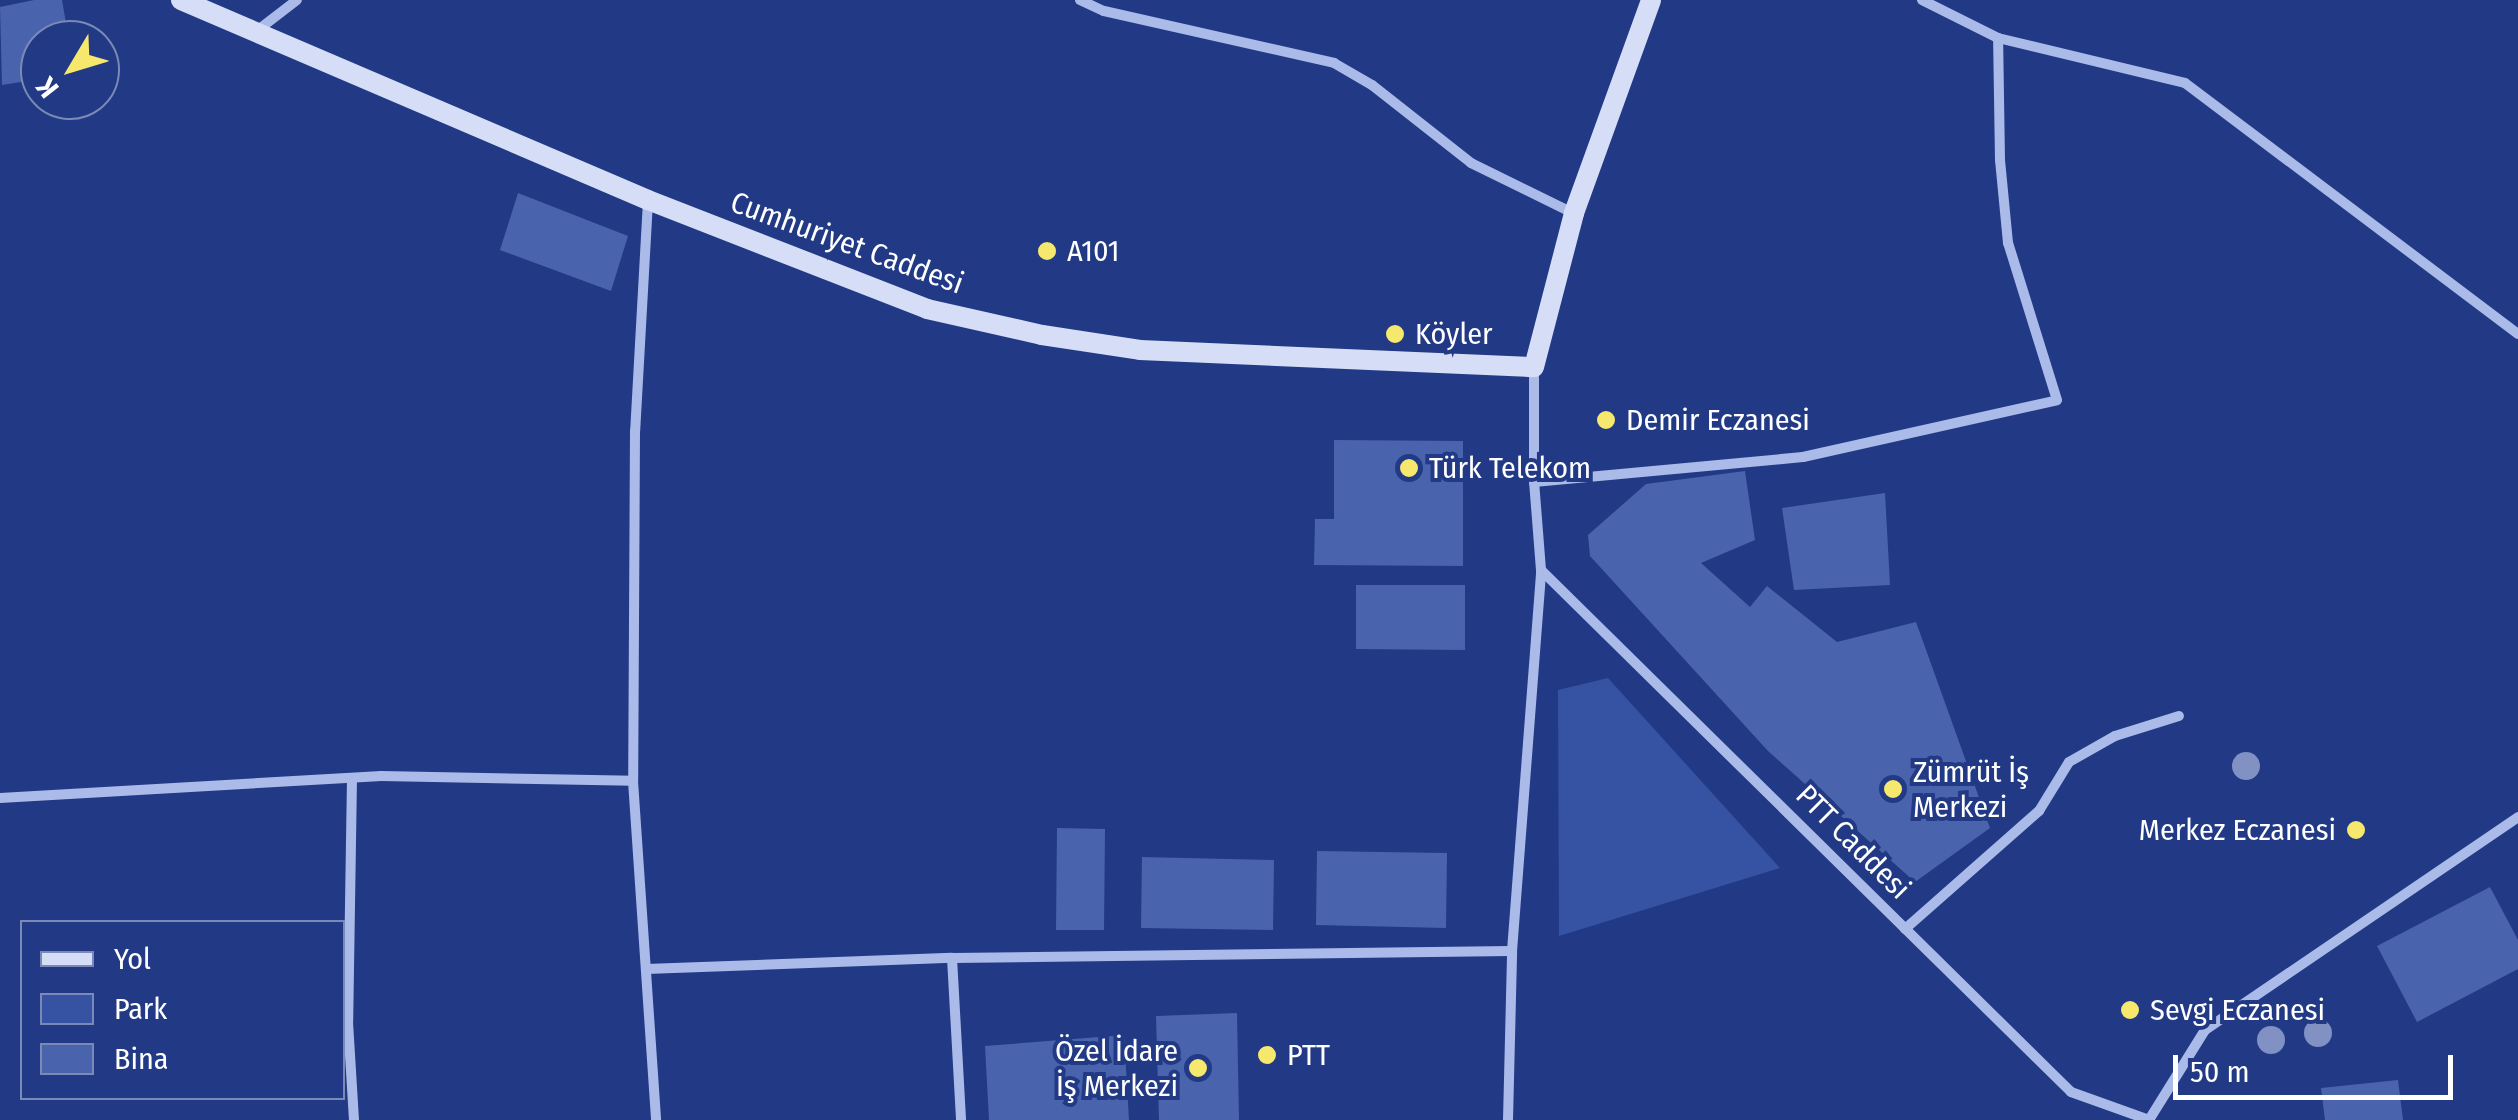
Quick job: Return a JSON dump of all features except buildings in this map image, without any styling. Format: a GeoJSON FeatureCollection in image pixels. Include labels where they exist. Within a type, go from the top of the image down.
{"type":"FeatureCollection","features":[{"type":"Feature","properties":{"kind":"street","name":"Cumhuriyet Caddesi"},"geometry":{"type":"LineString","coordinates":[[181,0],[648,200],[927,310],[1042,335],[1140,350],[1534,367]]}},
{"type":"Feature","properties":{"kind":"street"},"geometry":{"type":"LineString","coordinates":[[254,32],[296,0]]}},
{"type":"Feature","properties":{"kind":"street"},"geometry":{"type":"LineString","coordinates":[[1080,0],[1104,11],[1334,63],[1372,86],[1471,162],[1574,213]]}},
{"type":"Feature","properties":{"kind":"street"},"geometry":{"type":"LineString","coordinates":[[1508,1120],[1512,951],[1541,570],[1534,482],[1534,367],[1574,213],[1651,0]]}},
{"type":"Feature","properties":{"kind":"street"},"geometry":{"type":"LineString","coordinates":[[1922,0],[1998,38],[2185,83],[2518,334]]}},
{"type":"Feature","properties":{"kind":"street"},"geometry":{"type":"LineString","coordinates":[[1534,482],[1803,457],[2057,400],[2008,243],[2000,160],[1998,38]]}},
{"type":"Feature","properties":{"kind":"street"},"geometry":{"type":"LineString","coordinates":[[648,200],[636,431],[634,782],[656,1120]]}},
{"type":"Feature","properties":{"kind":"street","name":"PTT Caddesi"},"geometry":{"type":"LineString","coordinates":[[1541,570],[2070,1092],[2149,1120]]}},
{"type":"Feature","properties":{"kind":"street"},"geometry":{"type":"LineString","coordinates":[[1906,929],[2039,811],[2069,762],[2115,736],[2179,716]]}},
{"type":"Feature","properties":{"kind":"street"},"geometry":{"type":"LineString","coordinates":[[0,798],[352,778],[634,782]]}},
{"type":"Feature","properties":{"kind":"street"},"geometry":{"type":"LineString","coordinates":[[352,778],[348,1022],[354,1120]]}},
{"type":"Feature","properties":{"kind":"street"},"geometry":{"type":"LineString","coordinates":[[2149,1120],[2205,1030],[2518,817]]}},
{"type":"Feature","properties":{"kind":"street"},"geometry":{"type":"LineString","coordinates":[[646,969],[952,958],[1512,951]]}},
{"type":"Feature","properties":{"kind":"street"},"geometry":{"type":"LineString","coordinates":[[952,958],[961,1120]]}},
{"type":"Feature","properties":{"kind":"green space"},"geometry":{"type":"Polygon","coordinates":[[[1608,678],[1780,868],[1559,936],[1558,690],[1608,678]]]}},
{"type":"Feature","properties":{"kind":"place","name":"A101"},"geometry":{"type":"Point","coordinates":[1047,251]}},
{"type":"Feature","properties":{"kind":"place","name":"Köyler"},"geometry":{"type":"Point","coordinates":[1395,334]}},
{"type":"Feature","properties":{"kind":"place","name":"Demir Eczanesi"},"geometry":{"type":"Point","coordinates":[1606,420]}},
{"type":"Feature","properties":{"kind":"place","name":"Türk Telekom"},"geometry":{"type":"Point","coordinates":[1409,468]}},
{"type":"Feature","properties":{"kind":"place","name":"Zümrüt İş Merkezi"},"geometry":{"type":"Point","coordinates":[1893,789]}},
{"type":"Feature","properties":{"kind":"place","name":"Merkez Eczanesi"},"geometry":{"type":"Point","coordinates":[2356,830]}},
{"type":"Feature","properties":{"kind":"place","name":"Sevgi Eczanesi"},"geometry":{"type":"Point","coordinates":[2130,1010]}},
{"type":"Feature","properties":{"kind":"place","name":"PTT"},"geometry":{"type":"Point","coordinates":[1267,1055]}},
{"type":"Feature","properties":{"kind":"place","name":"Özel İdare İş Merkezi"},"geometry":{"type":"Point","coordinates":[1198,1068]}}]}
